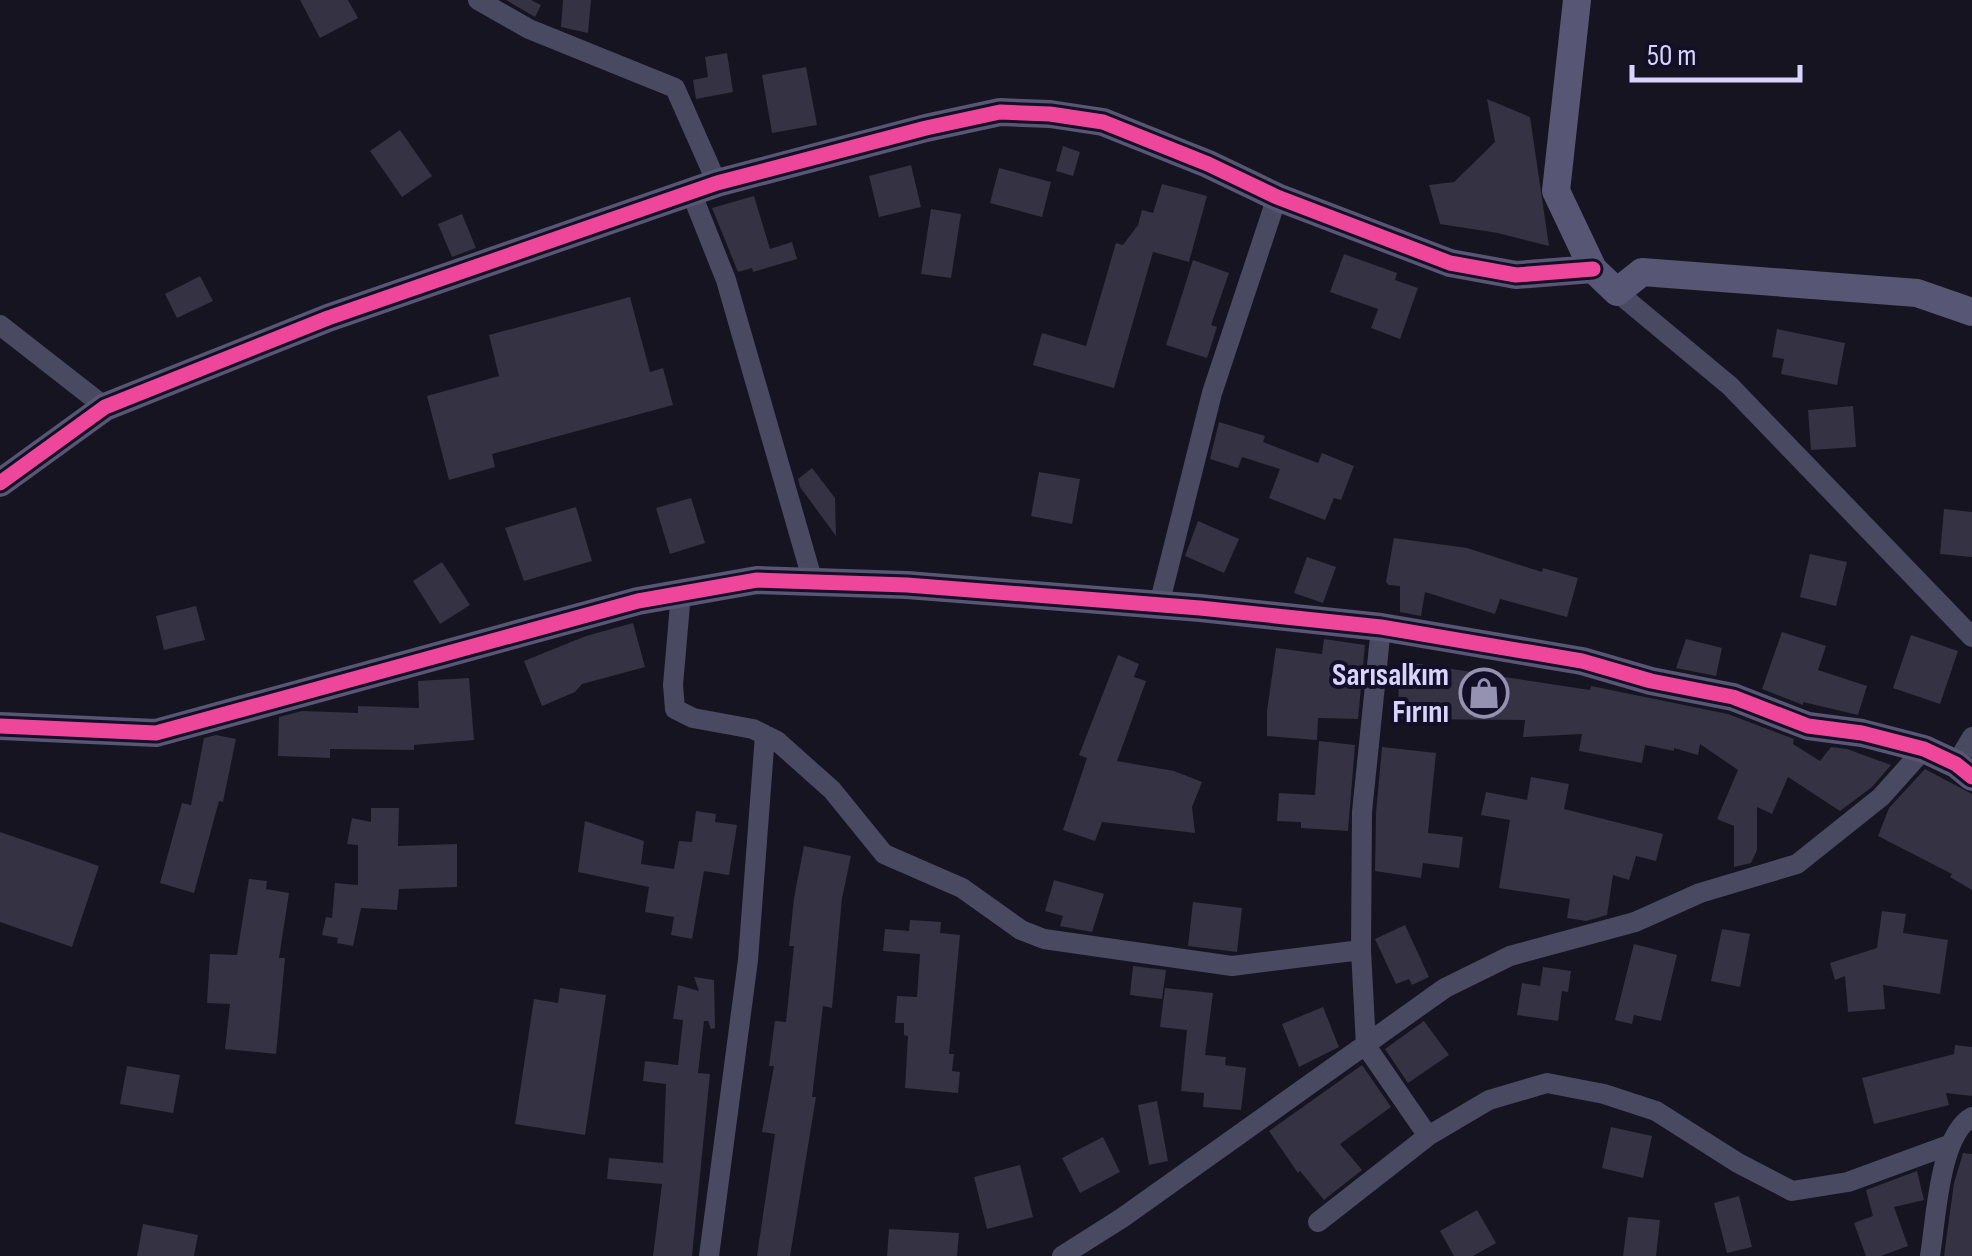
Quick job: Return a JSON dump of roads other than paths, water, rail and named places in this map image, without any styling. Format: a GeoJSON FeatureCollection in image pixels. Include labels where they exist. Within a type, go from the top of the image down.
{"type":"FeatureCollection","features":[{"type":"Feature","properties":{"kind":"street"},"geometry":{"type":"LineString","coordinates":[[478,0],[528,28],[675,88],[814,582]]}},
{"type":"Feature","properties":{"kind":"street"},"geometry":{"type":"LineString","coordinates":[[1577,0],[1556,191],[1593,269],[1730,386],[1972,637]]}},
{"type":"Feature","properties":{"kind":"street"},"geometry":{"type":"LineString","coordinates":[[0,482],[105,407],[328,318],[704,187],[1000,112],[1103,122],[1277,197],[1450,263],[1516,275],[1593,269]]}},
{"type":"Feature","properties":{"kind":"street"},"geometry":{"type":"LineString","coordinates":[[1158,605],[1212,393],[1277,197]]}},
{"type":"Feature","properties":{"kind":"street"},"geometry":{"type":"LineString","coordinates":[[1616,292],[1642,272],[1917,293],[1972,312]]}},
{"type":"Feature","properties":{"kind":"street"},"geometry":{"type":"LineString","coordinates":[[0,325],[105,407]]}},
{"type":"Feature","properties":{"kind":"street"},"geometry":{"type":"LineString","coordinates":[[0,726],[156,733],[582,616],[757,580],[906,586],[1381,627],[1582,661],[1650,681],[1733,697],[1808,726],[1862,733],[1924,749],[1964,770],[1972,736]]}},
{"type":"Feature","properties":{"kind":"street"},"geometry":{"type":"LineString","coordinates":[[680,594],[673,685],[675,709],[693,718],[753,728],[776,741],[832,790],[884,854],[962,888],[1022,930],[1044,939],[1232,966],[1361,950]]}},
{"type":"Feature","properties":{"kind":"street"},"geometry":{"type":"LineString","coordinates":[[1381,627],[1362,812],[1361,950],[1366,1046],[1428,1136]]}},
{"type":"Feature","properties":{"kind":"street"},"geometry":{"type":"LineString","coordinates":[[709,1256],[748,960],[765,735]]}},
{"type":"Feature","properties":{"kind":"street"},"geometry":{"type":"LineString","coordinates":[[1062,1256],[1445,988],[1510,956],[1635,922],[1700,893],[1798,864],[1880,797],[1924,749]]}},
{"type":"Feature","properties":{"kind":"street"},"geometry":{"type":"LineString","coordinates":[[1318,1222],[1428,1136],[1489,1100],[1547,1084],[1604,1094],[1656,1111],[1738,1163],[1792,1191],[1848,1182],[1949,1145]]}},
{"type":"Feature","properties":{"kind":"street"},"geometry":{"type":"LineString","coordinates":[[1930,1256],[1949,1145],[1964,1122],[1972,1117]]}},
{"type":"Feature","properties":{"kind":"place","name":"Sarısalkım Fırını"},"geometry":{"type":"Point","coordinates":[1484,693]}}]}
